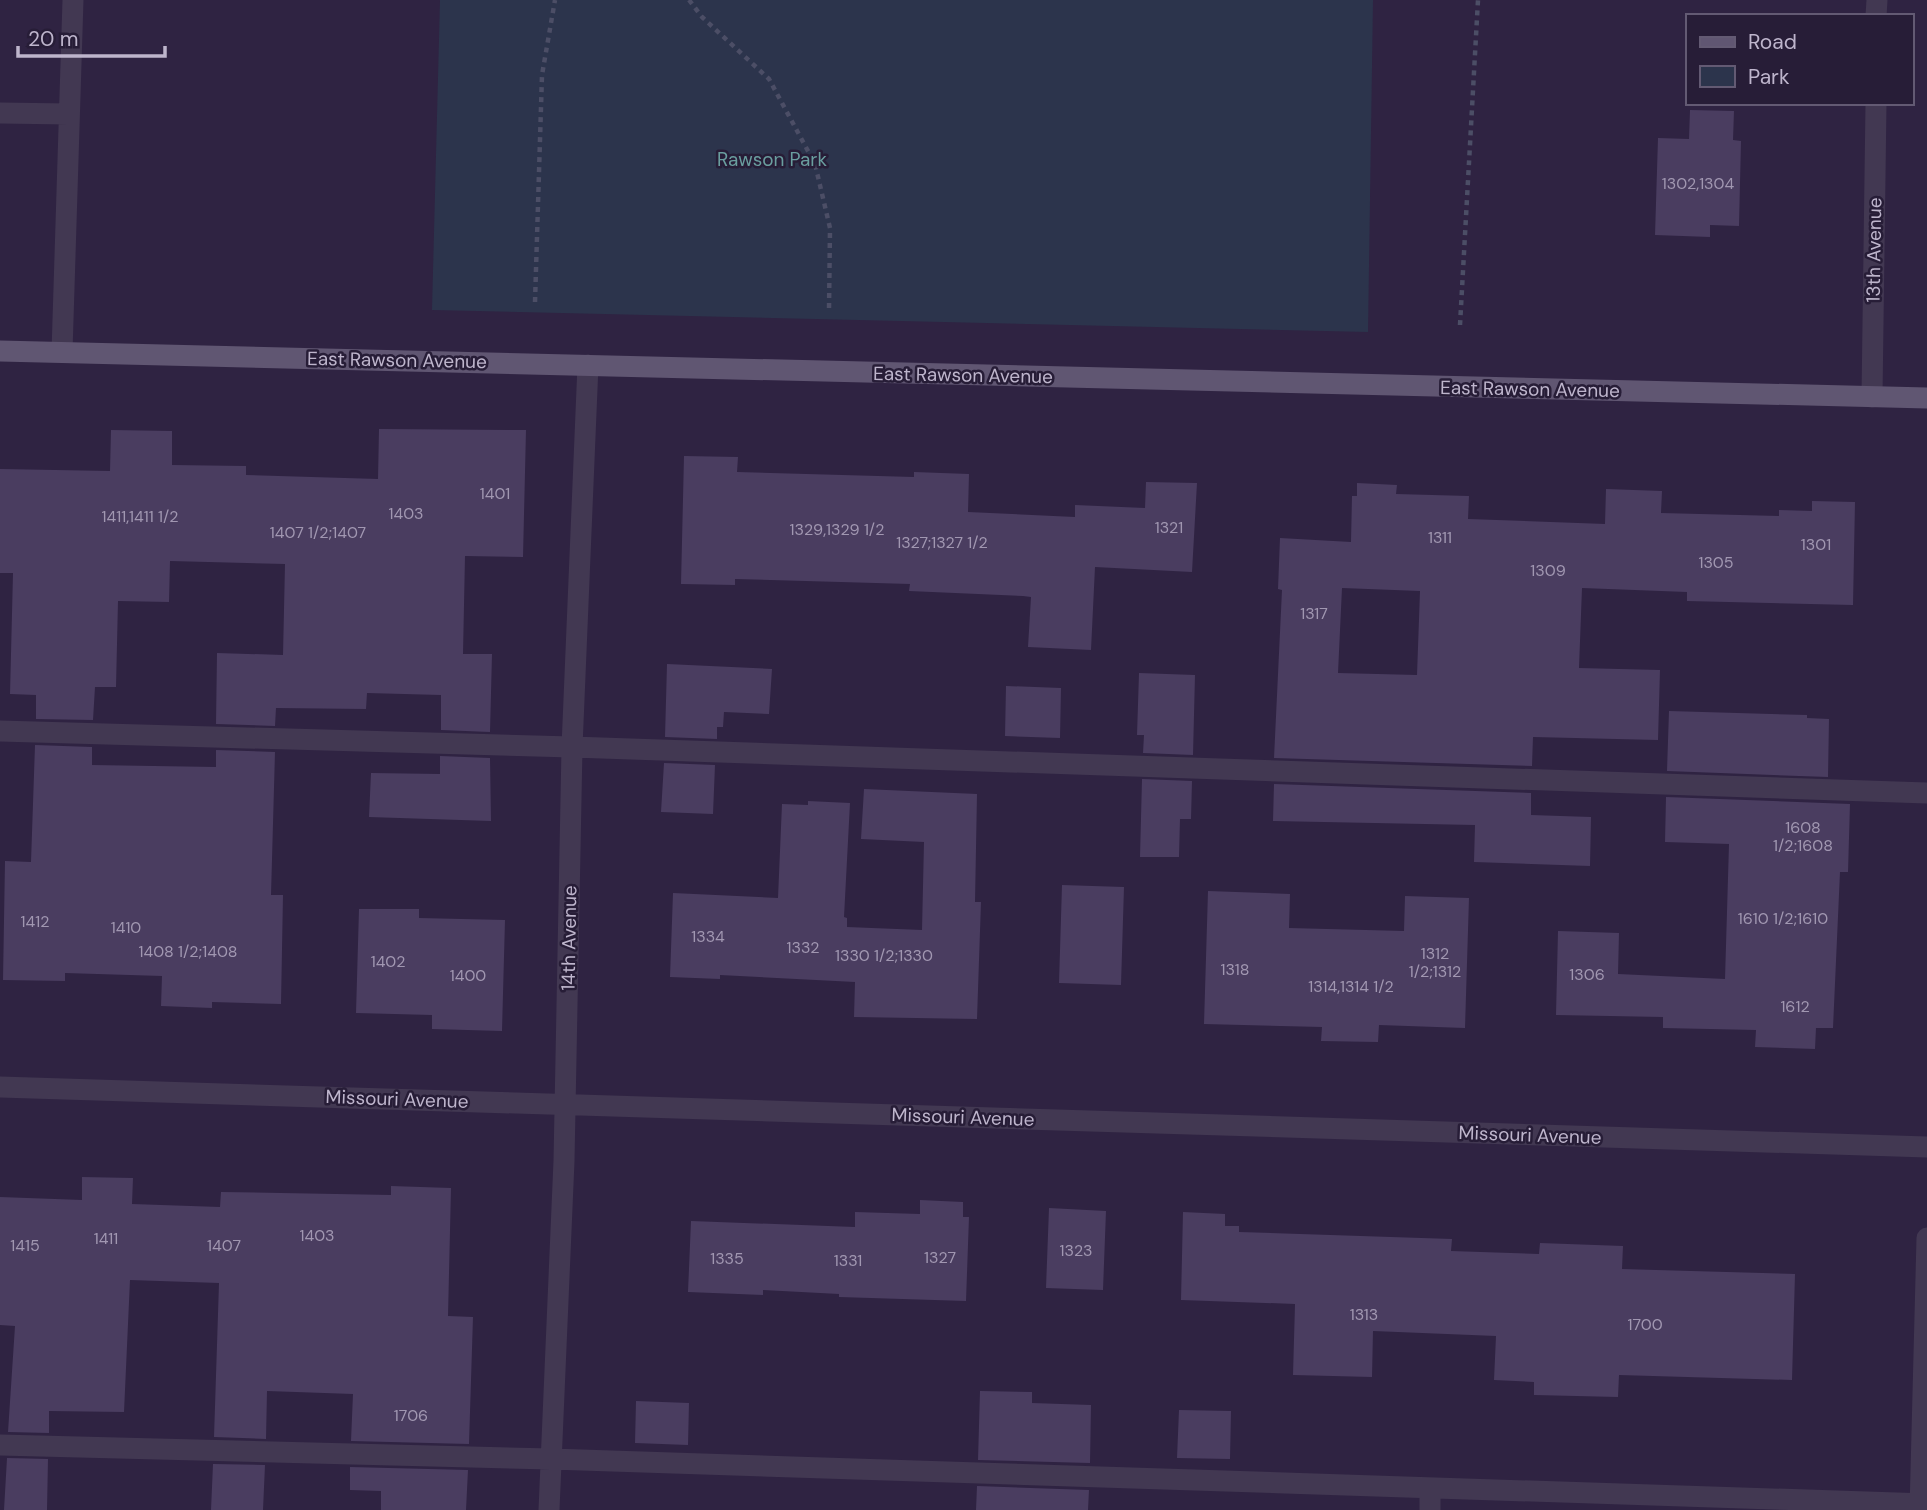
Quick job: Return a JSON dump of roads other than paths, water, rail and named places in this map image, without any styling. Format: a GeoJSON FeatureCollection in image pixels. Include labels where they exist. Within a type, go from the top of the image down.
{"type":"FeatureCollection","features":[{"type":"Feature","properties":{"kind":"main road","name":"East Rawson Avenue"},"geometry":{"type":"LineString","coordinates":[[0,351],[1927,398]]}},
{"type":"Feature","properties":{"kind":"street"},"geometry":{"type":"LineString","coordinates":[[62,352],[73,0]]}},
{"type":"Feature","properties":{"kind":"street","name":"13th Avenue"},"geometry":{"type":"LineString","coordinates":[[1872,397],[1875,105]]}},
{"type":"Feature","properties":{"kind":"street"},"geometry":{"type":"LineString","coordinates":[[0,113],[69,114]]}},
{"type":"Feature","properties":{"kind":"street","name":"14th Avenue"},"geometry":{"type":"LineString","coordinates":[[548,1510],[566,1104],[572,747],[588,365]]}},
{"type":"Feature","properties":{"kind":"street"},"geometry":{"type":"LineString","coordinates":[[0,731],[572,747],[1927,793]]}},
{"type":"Feature","properties":{"kind":"street","name":"Missouri Avenue"},"geometry":{"type":"LineString","coordinates":[[0,1087],[1927,1147]]}},
{"type":"Feature","properties":{"kind":"street"},"geometry":{"type":"LineString","coordinates":[[0,1445],[551,1458],[1430,1488],[1569,1501],[1923,1506],[1927,1238]]}},
{"type":"Feature","properties":{"kind":"street"},"geometry":{"type":"LineString","coordinates":[[1430,1488],[1430,1510]]}},
{"type":"Feature","properties":{"kind":"park label","name":"Rawson Park"},"geometry":{"type":"Point","coordinates":[772,159]}}]}
